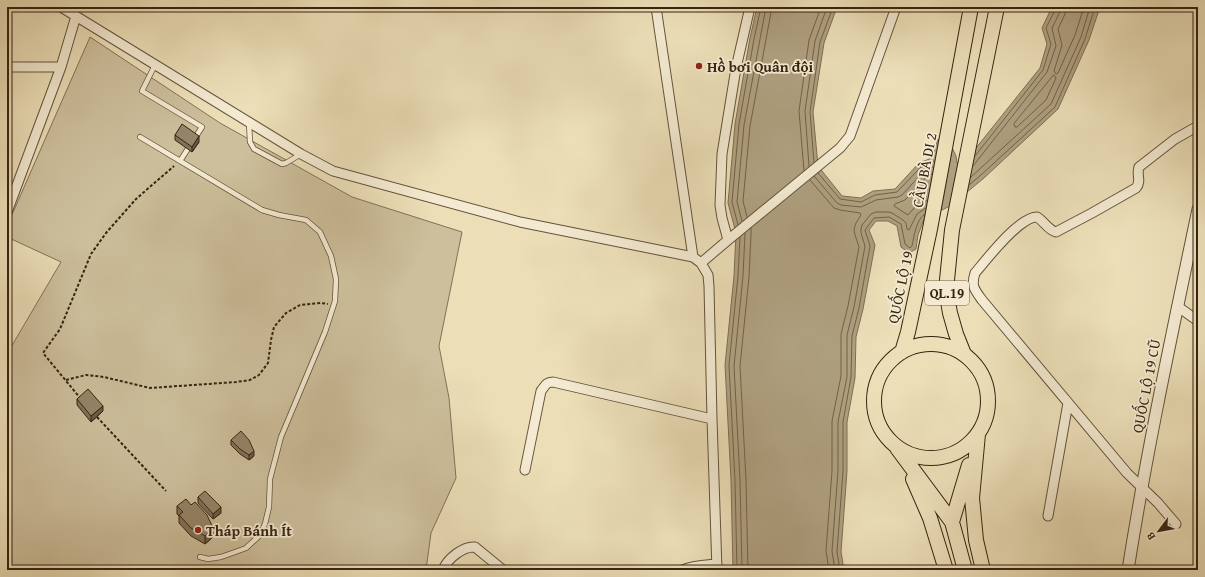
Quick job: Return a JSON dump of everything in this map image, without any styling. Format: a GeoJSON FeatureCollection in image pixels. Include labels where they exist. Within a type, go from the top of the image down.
{"type":"FeatureCollection","features":[{"type":"Feature","properties":{"kind":"highway","name":"CẦU BÀ DI 2"},"geometry":{"type":"LineString","coordinates":[[930,229],[971,7]]}},
{"type":"Feature","properties":{"kind":"highway","name":"QL.19"},"geometry":{"type":"LineString","coordinates":[[964,354],[950,314],[946,290],[952,230],[996,7]]}},
{"type":"Feature","properties":{"kind":"highway","name":"QUỐC LỘ 19"},"geometry":{"type":"LineString","coordinates":[[902,352],[911,319],[930,229]]}},
{"type":"Feature","properties":{"kind":"highway"},"geometry":{"type":"LineString","coordinates":[[952,522],[978,434],[986,418],[989,400],[985,382],[977,366],[964,354],[949,347],[933,344],[917,346],[902,352],[888,364],[879,379],[874,397],[876,415],[883,431],[952,522],[965,570]]}},
{"type":"Feature","properties":{"kind":"highway"},"geometry":{"type":"LineString","coordinates":[[895,445],[908,454],[924,458],[939,458],[954,454],[968,446],[978,434]]}},
{"type":"Feature","properties":{"kind":"highway"},"geometry":{"type":"LineString","coordinates":[[978,434],[972,498],[976,540],[983,570]]}},
{"type":"Feature","properties":{"kind":"highway"},"geometry":{"type":"LineString","coordinates":[[895,445],[916,485],[930,518],[946,570]]}},
{"type":"Feature","properties":{"kind":"street"},"geometry":{"type":"LineString","coordinates":[[61,7],[301,154],[333,171],[520,222],[693,257],[701,263],[708,275],[709,286],[717,567],[703,565],[682,570]]}},
{"type":"Feature","properties":{"kind":"street"},"geometry":{"type":"LineString","coordinates":[[656,7],[693,257]]}},
{"type":"Feature","properties":{"kind":"street"},"geometry":{"type":"LineString","coordinates":[[728,240],[720,205],[722,154],[736,68],[750,7]]}},
{"type":"Feature","properties":{"kind":"street"},"geometry":{"type":"LineString","coordinates":[[701,263],[840,148],[850,136],[896,7]]}},
{"type":"Feature","properties":{"kind":"street"},"geometry":{"type":"LineString","coordinates":[[7,212],[61,68],[76,16]]}},
{"type":"Feature","properties":{"kind":"street"},"geometry":{"type":"LineString","coordinates":[[7,67],[61,68]]}},
{"type":"Feature","properties":{"kind":"street"},"geometry":{"type":"LineString","coordinates":[[1176,524],[1158,502],[1127,473],[1068,403],[978,294],[974,288],[973,282],[975,273],[1016,227],[1027,219],[1037,217],[1050,229],[1056,232],[1092,214],[1136,188],[1139,182],[1139,167],[1176,139],[1198,126]]}},
{"type":"Feature","properties":{"kind":"street","name":"QUỐC LỘ 19 CŨ"},"geometry":{"type":"LineString","coordinates":[[1128,570],[1142,488],[1178,306],[1195,239],[1198,209]]}},
{"type":"Feature","properties":{"kind":"street"},"geometry":{"type":"LineString","coordinates":[[1178,306],[1198,321]]}},
{"type":"Feature","properties":{"kind":"street"},"geometry":{"type":"LineString","coordinates":[[525,470],[541,391],[548,382],[712,419]]}},
{"type":"Feature","properties":{"kind":"street"},"geometry":{"type":"LineString","coordinates":[[1048,516],[1068,403]]}},
{"type":"Feature","properties":{"kind":"street"},"geometry":{"type":"LineString","coordinates":[[443,570],[454,556],[464,549],[475,547],[503,570]]}},
{"type":"Feature","properties":{"kind":"lane"},"geometry":{"type":"LineString","coordinates":[[155,65],[142,91],[202,127],[180,161]]}},
{"type":"Feature","properties":{"kind":"lane"},"geometry":{"type":"LineString","coordinates":[[249,122],[250,142],[254,149],[282,164],[301,154]]}},
{"type":"Feature","properties":{"kind":"lane"},"geometry":{"type":"LineString","coordinates":[[140,137],[262,210],[306,220],[320,232],[331,256],[336,279],[333,305],[325,332],[281,437],[270,479],[269,507],[265,524],[259,536],[246,548],[221,557],[208,559],[200,557]]}},
{"type":"Feature","properties":{"kind":"path"},"geometry":{"type":"LineString","coordinates":[[82,400],[43,354],[60,329],[91,254],[106,233],[136,199],[180,161]]}},
{"type":"Feature","properties":{"kind":"path"},"geometry":{"type":"LineString","coordinates":[[66,380],[86,375],[104,377],[150,388],[250,380],[259,375],[268,363],[274,327],[286,313],[300,305],[321,303],[333,305]]}},
{"type":"Feature","properties":{"kind":"path"},"geometry":{"type":"LineString","coordinates":[[97,417],[166,491]]}},
{"type":"Feature","properties":{"kind":"shaded area"},"geometry":{"type":"Polygon","coordinates":[[[90,37],[220,123],[352,197],[462,232],[439,346],[449,398],[456,478],[431,533],[426,570],[7,570],[7,354],[61,262],[7,237],[7,226],[90,37]]]}},
{"type":"Feature","properties":{"kind":"water"},"geometry":{"type":"Polygon","coordinates":[[[757,7],[837,7],[824,43],[813,112],[818,166],[842,196],[861,198],[873,191],[895,189],[919,163],[932,158],[938,139],[950,143],[956,156],[957,163],[968,158],[1040,68],[1047,44],[1042,28],[1052,7],[1100,7],[1089,40],[1058,109],[984,178],[950,206],[924,219],[918,235],[916,249],[909,253],[901,247],[897,226],[888,221],[876,221],[869,230],[875,245],[856,337],[855,378],[847,422],[847,471],[841,552],[844,570],[733,570],[731,480],[725,365],[734,276],[736,233],[728,203],[735,124],[757,7]]]}},
{"type":"Feature","properties":{"kind":"building"},"geometry":{"type":"Polygon","coordinates":[[[182,124],[199,136],[192,147],[175,135],[182,124]]]}},
{"type":"Feature","properties":{"kind":"building"},"geometry":{"type":"Polygon","coordinates":[[[88,389],[103,406],[91,416],[77,399],[88,389]]]}},
{"type":"Feature","properties":{"kind":"building"},"geometry":{"type":"Polygon","coordinates":[[[241,431],[249,440],[254,451],[249,455],[231,440],[241,431]]]}},
{"type":"Feature","properties":{"kind":"building"},"geometry":{"type":"Polygon","coordinates":[[[205,491],[221,507],[213,514],[198,497],[205,491]]]}},
{"type":"Feature","properties":{"kind":"building","name":"Tháp Bánh Ít"},"geometry":{"type":"Polygon","coordinates":[[[186,499],[191,505],[195,502],[207,515],[213,528],[205,536],[191,528],[179,515],[183,512],[177,506],[186,499]]]}},
{"type":"Feature","properties":{"kind":"place","name":"Hồ bơi Quân đội"},"geometry":{"type":"Point","coordinates":[699,66]}},
{"type":"Feature","properties":{"kind":"place","name":"Tháp Bánh Ít"},"geometry":{"type":"Point","coordinates":[198,530]}}]}
